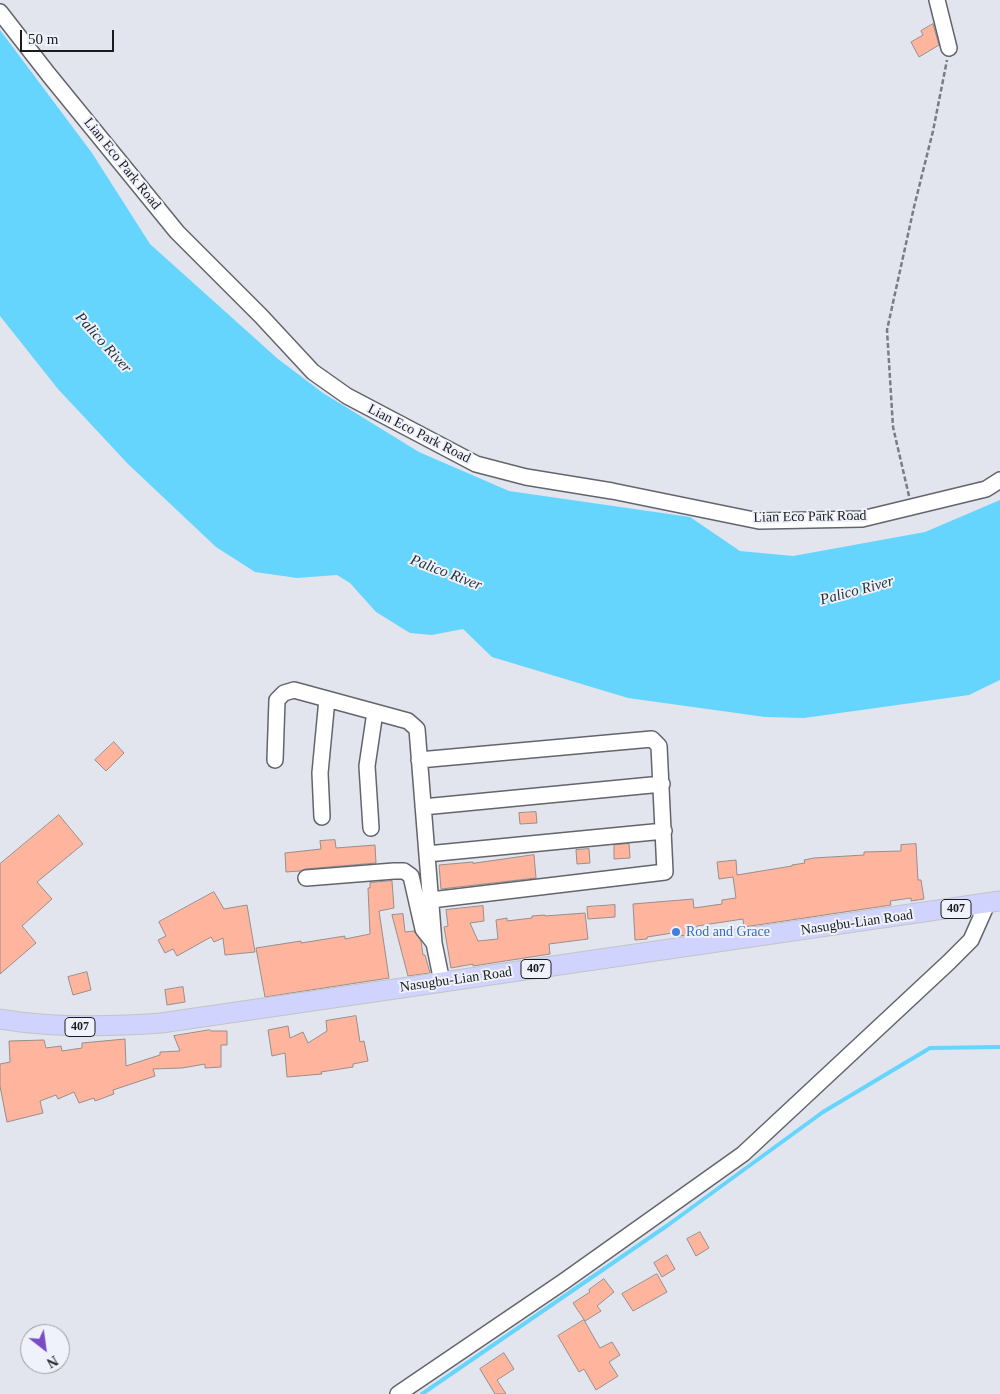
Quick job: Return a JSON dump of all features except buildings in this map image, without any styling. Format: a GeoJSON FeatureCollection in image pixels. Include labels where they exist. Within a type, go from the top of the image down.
{"type":"FeatureCollection","features":[{"type":"Feature","properties":{"kind":"main road","name":"Nasugbu-Lian Road"},"geometry":{"type":"LineString","coordinates":[[0,1019],[22,1023],[85,1027],[161,1023],[993,903]]}},
{"type":"Feature","properties":{"kind":"street"},"geometry":{"type":"LineString","coordinates":[[937,0],[949,48]]}},
{"type":"Feature","properties":{"kind":"street","name":"Lian Eco Park Road"},"geometry":{"type":"LineString","coordinates":[[0,12],[177,232],[261,316],[313,372],[346,396],[476,464],[526,477],[612,491],[759,521],[862,519],[986,490],[1000,480]]}},
{"type":"Feature","properties":{"kind":"street"},"geometry":{"type":"LineString","coordinates":[[275,760],[277,700],[284,693],[294,690],[408,721],[417,728],[434,943],[442,982]]}},
{"type":"Feature","properties":{"kind":"street"},"geometry":{"type":"LineString","coordinates":[[322,817],[320,773],[326,699]]}},
{"type":"Feature","properties":{"kind":"street"},"geometry":{"type":"LineString","coordinates":[[371,828],[367,766],[375,712]]}},
{"type":"Feature","properties":{"kind":"street"},"geometry":{"type":"LineString","coordinates":[[419,760],[652,738],[659,746],[665,872],[431,900]]}},
{"type":"Feature","properties":{"kind":"street"},"geometry":{"type":"LineString","coordinates":[[423,807],[662,784]]}},
{"type":"Feature","properties":{"kind":"street"},"geometry":{"type":"LineString","coordinates":[[427,854],[664,831]]}},
{"type":"Feature","properties":{"kind":"street"},"geometry":{"type":"LineString","coordinates":[[306,878],[394,870],[404,871],[411,876],[423,930],[434,943]]}},
{"type":"Feature","properties":{"kind":"street"},"geometry":{"type":"LineString","coordinates":[[398,1394],[587,1265],[743,1154],[819,1085],[971,940],[993,903]]}},
{"type":"Feature","properties":{"kind":"path"},"geometry":{"type":"LineString","coordinates":[[911,507],[893,427],[887,330],[933,131],[949,48]]}},
{"type":"Feature","properties":{"kind":"water","name":"Palico River"},"geometry":{"type":"Polygon","coordinates":[[[0,30],[92,153],[150,244],[278,359],[323,393],[419,452],[509,491],[690,517],[740,551],[793,556],[925,532],[1000,500],[1000,680],[969,695],[804,718],[765,717],[628,698],[492,657],[463,629],[432,635],[410,633],[376,612],[350,583],[337,575],[297,578],[255,572],[216,547],[128,464],[58,389],[0,316],[0,30]]]}},
{"type":"Feature","properties":{"kind":"waterway"},"geometry":{"type":"LineString","coordinates":[[422,1394],[668,1225],[823,1112],[930,1048],[1000,1047]]}},
{"type":"Feature","properties":{"kind":"place","name":"Rod and Grace"},"geometry":{"type":"Point","coordinates":[676,932]}}]}
